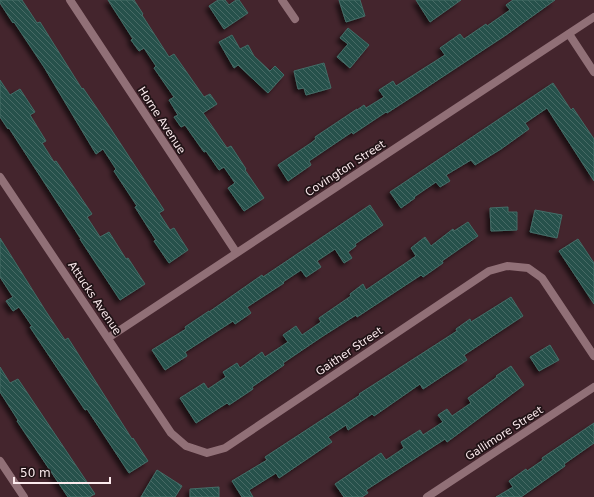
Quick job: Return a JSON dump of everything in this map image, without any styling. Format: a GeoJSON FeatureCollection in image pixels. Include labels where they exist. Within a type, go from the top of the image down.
{"type":"FeatureCollection","features":[{"type":"Feature","properties":{"kind":"street","name":"Horne Avenue"},"geometry":{"type":"LineString","coordinates":[[70,0],[236,252]]}},
{"type":"Feature","properties":{"kind":"street"},"geometry":{"type":"LineString","coordinates":[[282,0],[295,19]]}},
{"type":"Feature","properties":{"kind":"street","name":"Covington Street"},"geometry":{"type":"LineString","coordinates":[[108,338],[236,252],[594,17]]}},
{"type":"Feature","properties":{"kind":"street"},"geometry":{"type":"LineString","coordinates":[[568,34],[594,72]]}},
{"type":"Feature","properties":{"kind":"street","name":"Attucks Avenue"},"geometry":{"type":"LineString","coordinates":[[0,177],[171,433]]}},
{"type":"Feature","properties":{"kind":"street","name":"Gaither Street"},"geometry":{"type":"LineString","coordinates":[[171,433],[186,446],[207,453],[225,448],[489,271],[507,266],[528,268],[542,278],[594,356]]}},
{"type":"Feature","properties":{"kind":"street","name":"Gallimore Street"},"geometry":{"type":"LineString","coordinates":[[427,497],[594,387]]}},
{"type":"Feature","properties":{"kind":"street"},"geometry":{"type":"LineString","coordinates":[[0,461],[24,497]]}},
{"type":"Feature","properties":{"kind":"building"},"geometry":{"type":"Polygon","coordinates":[[[0,0],[22,0],[37,23],[40,22],[82,89],[83,88],[107,123],[164,210],[159,213],[170,230],[174,228],[188,250],[169,263],[154,241],[156,240],[135,207],[137,206],[114,171],[116,169],[103,149],[96,154],[44,67],[14,22],[13,23],[0,3],[0,0]]]}},
{"type":"Feature","properties":{"kind":"building"},"geometry":{"type":"Polygon","coordinates":[[[108,0],[134,0],[169,57],[174,54],[204,97],[210,94],[217,104],[203,113],[227,148],[231,146],[264,198],[244,211],[228,188],[235,183],[224,167],[219,170],[185,125],[181,127],[174,117],[178,115],[169,100],[174,97],[154,68],[156,66],[144,48],[139,51],[131,40],[133,39],[108,0]]]}},
{"type":"Feature","properties":{"kind":"building"},"geometry":{"type":"Polygon","coordinates":[[[218,0],[225,0],[229,5],[236,0],[239,0],[248,13],[224,29],[209,6],[218,0]]]}},
{"type":"Feature","properties":{"kind":"building"},"geometry":{"type":"Polygon","coordinates":[[[339,0],[360,0],[365,16],[346,22],[339,0]]]}},
{"type":"Feature","properties":{"kind":"building"},"geometry":{"type":"Polygon","coordinates":[[[416,0],[461,0],[430,22],[416,0]]]}},
{"type":"Feature","properties":{"kind":"building"},"geometry":{"type":"Polygon","coordinates":[[[513,0],[555,0],[506,35],[418,93],[353,134],[352,132],[309,161],[311,165],[288,181],[278,165],[311,143],[316,139],[315,137],[357,109],[364,105],[366,108],[384,97],[379,90],[393,81],[396,86],[445,55],[440,48],[460,34],[464,39],[486,24],[487,26],[510,10],[506,5],[513,0]]]}},
{"type":"Feature","properties":{"kind":"building"},"geometry":{"type":"Polygon","coordinates":[[[348,28],[369,45],[350,68],[337,57],[348,44],[340,38],[348,28]]]}},
{"type":"Feature","properties":{"kind":"building"},"geometry":{"type":"Polygon","coordinates":[[[232,35],[240,49],[248,45],[254,56],[270,71],[275,66],[284,75],[268,93],[238,65],[234,68],[219,42],[232,35]]]}},
{"type":"Feature","properties":{"kind":"building"},"geometry":{"type":"Polygon","coordinates":[[[324,63],[331,88],[306,95],[304,88],[298,89],[294,71],[324,63]]]}},
{"type":"Feature","properties":{"kind":"building"},"geometry":{"type":"Polygon","coordinates":[[[0,80],[10,95],[20,89],[35,112],[30,115],[46,141],[42,143],[92,214],[87,217],[100,237],[109,232],[126,259],[128,258],[145,284],[120,300],[9,128],[8,129],[0,117],[0,80]]]}},
{"type":"Feature","properties":{"kind":"building"},"geometry":{"type":"Polygon","coordinates":[[[553,83],[571,110],[573,108],[594,139],[594,181],[547,108],[525,123],[529,129],[501,149],[475,165],[471,160],[446,175],[450,181],[440,187],[436,182],[401,208],[390,192],[553,83]]]}},
{"type":"Feature","properties":{"kind":"building"},"geometry":{"type":"Polygon","coordinates":[[[370,205],[383,225],[355,244],[356,246],[348,252],[352,258],[344,263],[335,249],[317,261],[321,267],[306,277],[301,270],[247,307],[251,313],[235,324],[233,321],[185,352],[187,356],[165,370],[152,350],[186,329],[185,327],[262,275],[263,277],[370,205]]]}},
{"type":"Feature","properties":{"kind":"building"},"geometry":{"type":"Polygon","coordinates":[[[508,207],[508,212],[517,212],[517,230],[491,231],[490,208],[508,207]]]}},
{"type":"Feature","properties":{"kind":"building"},"geometry":{"type":"Polygon","coordinates":[[[535,210],[562,215],[557,238],[530,232],[535,210]]]}},
{"type":"Feature","properties":{"kind":"building"},"geometry":{"type":"Polygon","coordinates":[[[468,222],[478,236],[442,261],[443,263],[423,277],[421,275],[357,317],[356,315],[323,336],[283,363],[284,365],[252,387],[253,389],[229,405],[227,403],[196,423],[180,398],[204,383],[208,389],[226,377],[223,372],[237,363],[240,368],[262,352],[265,357],[288,342],[283,335],[296,326],[302,335],[321,322],[319,318],[351,296],[350,294],[363,284],[366,290],[416,256],[411,248],[425,237],[431,246],[453,229],[454,231],[468,222]]]}},
{"type":"Feature","properties":{"kind":"building"},"geometry":{"type":"Polygon","coordinates":[[[0,238],[45,310],[65,340],[68,338],[132,439],[133,438],[148,461],[129,473],[30,327],[32,326],[19,307],[13,311],[6,301],[13,297],[0,277],[0,238]]]}},
{"type":"Feature","properties":{"kind":"building"},"geometry":{"type":"Polygon","coordinates":[[[578,239],[594,263],[594,304],[559,251],[578,239]]]}},
{"type":"Feature","properties":{"kind":"building"},"geometry":{"type":"Polygon","coordinates":[[[511,297],[523,316],[464,355],[467,360],[423,389],[420,384],[374,416],[372,414],[348,430],[346,425],[328,437],[332,442],[279,478],[276,473],[249,490],[253,497],[242,497],[232,481],[267,460],[265,457],[360,395],[359,394],[457,331],[456,329],[470,319],[471,322],[511,297]]]}},
{"type":"Feature","properties":{"kind":"building"},"geometry":{"type":"Polygon","coordinates":[[[550,345],[559,360],[539,371],[530,357],[550,345]]]}},
{"type":"Feature","properties":{"kind":"building"},"geometry":{"type":"Polygon","coordinates":[[[511,366],[524,385],[447,442],[445,439],[366,490],[368,493],[362,497],[344,497],[335,484],[381,453],[386,460],[404,448],[401,442],[420,430],[423,435],[443,422],[438,415],[447,409],[452,416],[471,403],[468,398],[511,366]]]}},
{"type":"Feature","properties":{"kind":"building"},"geometry":{"type":"Polygon","coordinates":[[[0,367],[10,383],[18,379],[95,494],[89,497],[68,497],[17,421],[18,420],[0,392],[0,367]]]}},
{"type":"Feature","properties":{"kind":"building"},"geometry":{"type":"Polygon","coordinates":[[[594,423],[594,443],[564,464],[565,466],[521,497],[496,497],[513,487],[509,481],[526,469],[527,471],[543,460],[542,458],[594,423]]]}},
{"type":"Feature","properties":{"kind":"building"},"geometry":{"type":"Polygon","coordinates":[[[157,470],[182,486],[175,497],[141,497],[157,470]]]}},
{"type":"Feature","properties":{"kind":"building"},"geometry":{"type":"Polygon","coordinates":[[[219,487],[219,497],[190,497],[190,489],[219,487]]]}}]}
